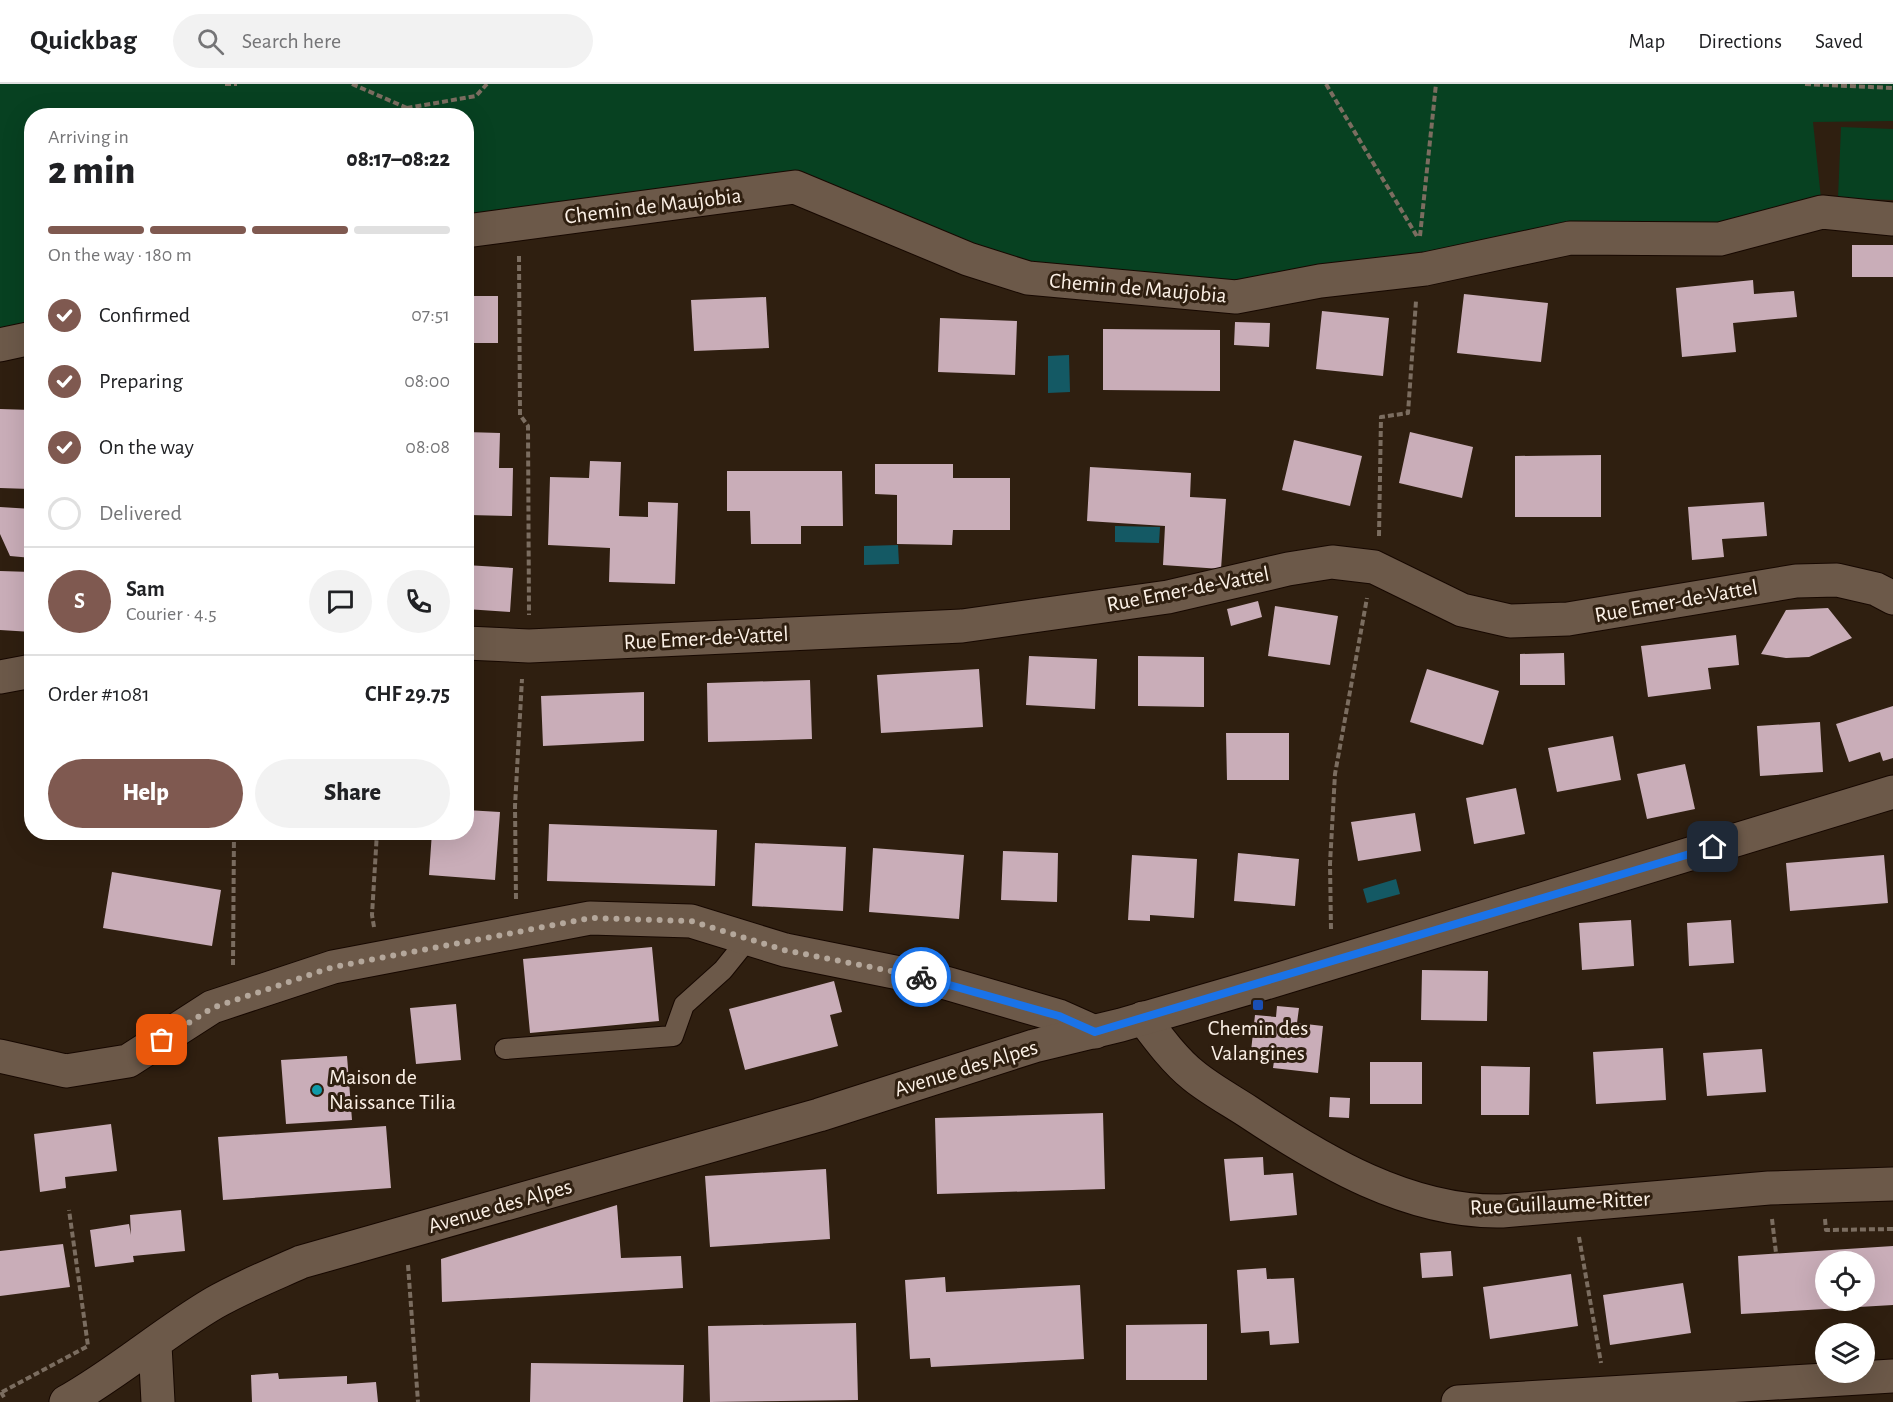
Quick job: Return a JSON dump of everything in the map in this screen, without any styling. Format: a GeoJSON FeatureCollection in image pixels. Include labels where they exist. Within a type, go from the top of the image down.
{"type":"FeatureCollection","features":[{"type":"Feature","properties":{"kind":"street","name":"Chemin de Maujobia"},"geometry":{"type":"LineString","coordinates":[[474,230],[795,187],[968,259],[1029,278],[1236,297],[1320,280],[1425,269],[1570,238],[1720,239],[1822,212],[1893,219]]}},
{"type":"Feature","properties":{"kind":"street"},"geometry":{"type":"LineString","coordinates":[[0,345],[24,340]]}},
{"type":"Feature","properties":{"kind":"street","name":"Rue Emer-de-Vattel"},"geometry":{"type":"LineString","coordinates":[[474,643],[529,646],[962,626],[1168,597],[1288,569],[1332,562],[1374,567],[1461,610],[1509,621],[1568,619],[1796,581],[1837,580],[1876,589],[1893,598]]}},
{"type":"Feature","properties":{"kind":"street"},"geometry":{"type":"LineString","coordinates":[[0,677],[24,672]]}},
{"type":"Feature","properties":{"kind":"street","name":"Avenue des Alpes"},"geometry":{"type":"LineString","coordinates":[[66,1402],[104,1380],[214,1303],[257,1280],[301,1262],[819,1115],[1034,1046],[1143,1018],[1893,792]]}},
{"type":"Feature","properties":{"kind":"street"},"geometry":{"type":"LineString","coordinates":[[0,1056],[66,1071],[128,1061],[212,1008],[333,967],[591,918],[691,921],[784,950],[939,981],[1059,1016],[1095,1032]]}},
{"type":"Feature","properties":{"kind":"street","name":"Rue Guillaume-Ritter"},"geometry":{"type":"LineString","coordinates":[[1143,1018],[1193,1076],[1284,1136],[1378,1186],[1440,1205],[1476,1211],[1769,1188],[1893,1184]]}},
{"type":"Feature","properties":{"kind":"street"},"geometry":{"type":"LineString","coordinates":[[155,1345],[158,1402]]}},
{"type":"Feature","properties":{"kind":"street"},"geometry":{"type":"LineString","coordinates":[[1458,1402],[1893,1376]]}},
{"type":"Feature","properties":{"kind":"lane"},"geometry":{"type":"LineString","coordinates":[[505,1049],[673,1036],[684,1005],[723,970],[748,939]]}},
{"type":"Feature","properties":{"kind":"path"},"geometry":{"type":"LineString","coordinates":[[225,84],[237,84]]}},
{"type":"Feature","properties":{"kind":"path"},"geometry":{"type":"LineString","coordinates":[[352,84],[407,108],[476,96],[487,84]]}},
{"type":"Feature","properties":{"kind":"path"},"geometry":{"type":"LineString","coordinates":[[1326,84],[1420,240],[1436,84]]}},
{"type":"Feature","properties":{"kind":"path"},"geometry":{"type":"LineString","coordinates":[[1805,84],[1893,88]]}},
{"type":"Feature","properties":{"kind":"path"},"geometry":{"type":"LineString","coordinates":[[516,933],[515,806],[522,676],[529,646],[528,426],[520,415],[519,224]]}},
{"type":"Feature","properties":{"kind":"path"},"geometry":{"type":"LineString","coordinates":[[1374,567],[1380,534],[1381,417],[1408,413],[1417,291]]}},
{"type":"Feature","properties":{"kind":"path"},"geometry":{"type":"LineString","coordinates":[[1332,962],[1330,864],[1335,774],[1365,598],[1377,601]]}},
{"type":"Feature","properties":{"kind":"path"},"geometry":{"type":"LineString","coordinates":[[232,972],[234,840]]}},
{"type":"Feature","properties":{"kind":"path"},"geometry":{"type":"LineString","coordinates":[[372,915],[377,840]]}},
{"type":"Feature","properties":{"kind":"path"},"geometry":{"type":"LineString","coordinates":[[1573,1204],[1602,1369]]}},
{"type":"Feature","properties":{"kind":"path"},"geometry":{"type":"LineString","coordinates":[[5,1399],[1,1392],[88,1347],[69,1210]]}},
{"type":"Feature","properties":{"kind":"path"},"geometry":{"type":"LineString","coordinates":[[407,1255],[418,1402]]}},
{"type":"Feature","properties":{"kind":"green space"},"geometry":{"type":"Polygon","coordinates":[[[0,84],[1893,84],[1893,121],[1813,122],[1822,208],[1720,235],[1245,285],[1096,277],[953,247],[790,179],[474,222],[474,108],[24,108],[24,330],[0,334],[0,84]]]}},
{"type":"Feature","properties":{"kind":"green space"},"geometry":{"type":"Polygon","coordinates":[[[1841,127],[1893,129],[1893,200],[1838,198],[1841,127]]]}},
{"type":"Feature","properties":{"kind":"water"},"geometry":{"type":"Polygon","coordinates":[[[1069,355],[1070,392],[1048,393],[1048,356],[1069,355]]]}},
{"type":"Feature","properties":{"kind":"water"},"geometry":{"type":"Polygon","coordinates":[[[1115,526],[1160,527],[1159,543],[1115,542],[1115,526]]]}},
{"type":"Feature","properties":{"kind":"water"},"geometry":{"type":"Polygon","coordinates":[[[898,545],[899,564],[864,565],[864,546],[898,545]]]}},
{"type":"Feature","properties":{"kind":"water"},"geometry":{"type":"Polygon","coordinates":[[[1396,879],[1400,894],[1367,903],[1363,889],[1396,879]]]}},
{"type":"Feature","properties":{"kind":"building"},"geometry":{"type":"Polygon","coordinates":[[[1852,245],[1893,245],[1893,277],[1852,277],[1852,245]]]}},
{"type":"Feature","properties":{"kind":"building"},"geometry":{"type":"Polygon","coordinates":[[[1753,280],[1754,294],[1794,291],[1797,317],[1733,323],[1736,352],[1682,357],[1676,288],[1753,280]]]}},
{"type":"Feature","properties":{"kind":"building"},"geometry":{"type":"Polygon","coordinates":[[[1464,294],[1548,303],[1541,362],[1457,353],[1464,294]]]}},
{"type":"Feature","properties":{"kind":"building"},"geometry":{"type":"Polygon","coordinates":[[[474,296],[498,296],[498,343],[474,343],[474,296]]]}},
{"type":"Feature","properties":{"kind":"building"},"geometry":{"type":"Polygon","coordinates":[[[766,297],[769,348],[694,351],[691,300],[766,297]]]}},
{"type":"Feature","properties":{"kind":"building"},"geometry":{"type":"Polygon","coordinates":[[[1322,311],[1389,318],[1383,376],[1316,369],[1322,311]]]}},
{"type":"Feature","properties":{"kind":"building"},"geometry":{"type":"Polygon","coordinates":[[[940,318],[1017,321],[1015,375],[938,372],[940,318]]]}},
{"type":"Feature","properties":{"kind":"building"},"geometry":{"type":"Polygon","coordinates":[[[1235,322],[1270,323],[1269,347],[1234,345],[1235,322]]]}},
{"type":"Feature","properties":{"kind":"building"},"geometry":{"type":"Polygon","coordinates":[[[1103,329],[1220,330],[1220,391],[1103,390],[1103,329]]]}},
{"type":"Feature","properties":{"kind":"building"},"geometry":{"type":"Polygon","coordinates":[[[0,409],[24,410],[24,489],[0,488],[0,409]]]}},
{"type":"Feature","properties":{"kind":"building"},"geometry":{"type":"Polygon","coordinates":[[[474,432],[500,433],[499,468],[513,468],[512,516],[474,515],[474,432]]]}},
{"type":"Feature","properties":{"kind":"building"},"geometry":{"type":"Polygon","coordinates":[[[1410,432],[1473,447],[1462,498],[1399,483],[1410,432]]]}},
{"type":"Feature","properties":{"kind":"building"},"geometry":{"type":"Polygon","coordinates":[[[1294,440],[1362,456],[1350,506],[1282,490],[1294,440]]]}},
{"type":"Feature","properties":{"kind":"building"},"geometry":{"type":"Polygon","coordinates":[[[1601,455],[1601,517],[1515,517],[1515,456],[1601,455]]]}},
{"type":"Feature","properties":{"kind":"building"},"geometry":{"type":"Polygon","coordinates":[[[590,461],[621,462],[619,516],[648,517],[648,502],[678,503],[675,584],[609,582],[610,548],[548,545],[550,477],[589,478],[590,461]]]}},
{"type":"Feature","properties":{"kind":"building"},"geometry":{"type":"Polygon","coordinates":[[[875,464],[953,464],[953,478],[1010,478],[1010,530],[953,530],[952,545],[897,544],[897,495],[875,494],[875,464]]]}},
{"type":"Feature","properties":{"kind":"building"},"geometry":{"type":"Polygon","coordinates":[[[1090,467],[1191,473],[1190,497],[1226,499],[1221,569],[1163,565],[1165,526],[1087,521],[1090,467]]]}},
{"type":"Feature","properties":{"kind":"building"},"geometry":{"type":"Polygon","coordinates":[[[727,471],[842,471],[843,526],[801,526],[801,544],[751,544],[750,511],[727,511],[727,471]]]}},
{"type":"Feature","properties":{"kind":"building"},"geometry":{"type":"Polygon","coordinates":[[[1764,502],[1767,536],[1722,539],[1724,557],[1692,560],[1688,507],[1764,502]]]}},
{"type":"Feature","properties":{"kind":"building"},"geometry":{"type":"Polygon","coordinates":[[[0,507],[24,508],[24,557],[10,556],[0,534],[0,507]]]}},
{"type":"Feature","properties":{"kind":"building"},"geometry":{"type":"Polygon","coordinates":[[[474,566],[513,568],[510,612],[474,610],[474,566]]]}},
{"type":"Feature","properties":{"kind":"building"},"geometry":{"type":"Polygon","coordinates":[[[0,571],[24,572],[24,632],[0,630],[0,571]]]}},
{"type":"Feature","properties":{"kind":"building"},"geometry":{"type":"Polygon","coordinates":[[[1258,601],[1262,617],[1231,626],[1227,609],[1258,601]]]}},
{"type":"Feature","properties":{"kind":"building"},"geometry":{"type":"Polygon","coordinates":[[[1275,606],[1338,616],[1330,665],[1268,656],[1275,606]]]}},
{"type":"Feature","properties":{"kind":"building"},"geometry":{"type":"Polygon","coordinates":[[[1828,608],[1852,638],[1809,657],[1786,658],[1761,654],[1786,610],[1828,608]]]}},
{"type":"Feature","properties":{"kind":"building"},"geometry":{"type":"Polygon","coordinates":[[[1736,635],[1739,665],[1708,668],[1711,689],[1648,697],[1641,646],[1736,635]]]}},
{"type":"Feature","properties":{"kind":"building"},"geometry":{"type":"Polygon","coordinates":[[[1564,653],[1565,685],[1520,685],[1520,654],[1564,653]]]}},
{"type":"Feature","properties":{"kind":"building"},"geometry":{"type":"Polygon","coordinates":[[[1029,656],[1097,659],[1095,709],[1026,705],[1029,656]]]}},
{"type":"Feature","properties":{"kind":"building"},"geometry":{"type":"Polygon","coordinates":[[[1138,656],[1204,657],[1204,707],[1138,706],[1138,656]]]}},
{"type":"Feature","properties":{"kind":"building"},"geometry":{"type":"Polygon","coordinates":[[[979,669],[983,727],[881,733],[877,675],[979,669]]]}},
{"type":"Feature","properties":{"kind":"building"},"geometry":{"type":"Polygon","coordinates":[[[1427,669],[1499,691],[1483,745],[1410,722],[1427,669]]]}},
{"type":"Feature","properties":{"kind":"building"},"geometry":{"type":"Polygon","coordinates":[[[810,680],[812,739],[708,742],[707,683],[810,680]]]}},
{"type":"Feature","properties":{"kind":"building"},"geometry":{"type":"Polygon","coordinates":[[[644,692],[644,741],[543,746],[541,696],[644,692]]]}},
{"type":"Feature","properties":{"kind":"building"},"geometry":{"type":"Polygon","coordinates":[[[1893,706],[1893,758],[1883,761],[1880,752],[1849,762],[1836,724],[1893,706]]]}},
{"type":"Feature","properties":{"kind":"building"},"geometry":{"type":"Polygon","coordinates":[[[1820,722],[1823,772],[1760,776],[1757,726],[1820,722]]]}},
{"type":"Feature","properties":{"kind":"building"},"geometry":{"type":"Polygon","coordinates":[[[1226,733],[1289,733],[1289,780],[1227,780],[1226,733]]]}},
{"type":"Feature","properties":{"kind":"building"},"geometry":{"type":"Polygon","coordinates":[[[1613,736],[1621,780],[1557,792],[1548,748],[1613,736]]]}},
{"type":"Feature","properties":{"kind":"building"},"geometry":{"type":"Polygon","coordinates":[[[1685,764],[1695,809],[1647,819],[1637,774],[1685,764]]]}},
{"type":"Feature","properties":{"kind":"building"},"geometry":{"type":"Polygon","coordinates":[[[1516,788],[1525,834],[1474,844],[1466,798],[1516,788]]]}},
{"type":"Feature","properties":{"kind":"building"},"geometry":{"type":"Polygon","coordinates":[[[474,810],[500,812],[495,880],[429,875],[431,840],[474,840],[474,810]]]}},
{"type":"Feature","properties":{"kind":"building"},"geometry":{"type":"Polygon","coordinates":[[[1415,813],[1421,851],[1358,861],[1351,822],[1415,813]]]}},
{"type":"Feature","properties":{"kind":"building"},"geometry":{"type":"Polygon","coordinates":[[[549,824],[717,830],[715,886],[547,881],[549,824]]]}},
{"type":"Feature","properties":{"kind":"building"},"geometry":{"type":"Polygon","coordinates":[[[755,843],[846,847],[843,911],[752,906],[755,843]]]}},
{"type":"Feature","properties":{"kind":"building"},"geometry":{"type":"Polygon","coordinates":[[[873,848],[964,855],[959,919],[869,912],[873,848]]]}},
{"type":"Feature","properties":{"kind":"building"},"geometry":{"type":"Polygon","coordinates":[[[1003,851],[1058,853],[1057,902],[1001,900],[1003,851]]]}},
{"type":"Feature","properties":{"kind":"building"},"geometry":{"type":"Polygon","coordinates":[[[1238,853],[1299,859],[1295,906],[1234,901],[1238,853]]]}},
{"type":"Feature","properties":{"kind":"building"},"geometry":{"type":"Polygon","coordinates":[[[1132,855],[1197,859],[1194,918],[1150,915],[1150,921],[1128,920],[1132,855]]]}},
{"type":"Feature","properties":{"kind":"building"},"geometry":{"type":"Polygon","coordinates":[[[1884,855],[1888,903],[1790,911],[1786,863],[1884,855]]]}},
{"type":"Feature","properties":{"kind":"building"},"geometry":{"type":"Polygon","coordinates":[[[112,872],[221,890],[212,946],[103,928],[112,872]]]}},
{"type":"Feature","properties":{"kind":"building"},"geometry":{"type":"Polygon","coordinates":[[[1631,920],[1634,966],[1582,970],[1579,923],[1631,920]]]}},
{"type":"Feature","properties":{"kind":"building"},"geometry":{"type":"Polygon","coordinates":[[[1731,920],[1734,963],[1689,966],[1687,923],[1731,920]]]}},
{"type":"Feature","properties":{"kind":"building"},"geometry":{"type":"Polygon","coordinates":[[[652,947],[659,1021],[530,1033],[523,959],[652,947]]]}},
{"type":"Feature","properties":{"kind":"building"},"geometry":{"type":"Polygon","coordinates":[[[1422,970],[1488,971],[1487,1021],[1421,1020],[1422,970]]]}},
{"type":"Feature","properties":{"kind":"building"},"geometry":{"type":"Polygon","coordinates":[[[834,981],[842,1012],[830,1015],[838,1046],[745,1070],[729,1009],[834,981]]]}},
{"type":"Feature","properties":{"kind":"building"},"geometry":{"type":"Polygon","coordinates":[[[456,1004],[461,1060],[416,1064],[410,1008],[456,1004]]]}},
{"type":"Feature","properties":{"kind":"building"},"geometry":{"type":"Polygon","coordinates":[[[1277,1006],[1299,1008],[1297,1023],[1323,1026],[1318,1073],[1273,1068],[1275,1054],[1251,1051],[1255,1015],[1276,1017],[1277,1006]]]}},
{"type":"Feature","properties":{"kind":"building"},"geometry":{"type":"Polygon","coordinates":[[[1663,1048],[1666,1100],[1596,1104],[1593,1052],[1663,1048]]]}},
{"type":"Feature","properties":{"kind":"building"},"geometry":{"type":"Polygon","coordinates":[[[1762,1049],[1766,1092],[1707,1096],[1703,1053],[1762,1049]]]}},
{"type":"Feature","properties":{"kind":"building","name":"Maison de Naissance Tilia"},"geometry":{"type":"Polygon","coordinates":[[[347,1056],[352,1120],[286,1124],[281,1060],[347,1056]]]}},
{"type":"Feature","properties":{"kind":"building"},"geometry":{"type":"Polygon","coordinates":[[[1370,1062],[1422,1062],[1422,1104],[1370,1104],[1370,1062]]]}},
{"type":"Feature","properties":{"kind":"building"},"geometry":{"type":"Polygon","coordinates":[[[1481,1066],[1530,1067],[1529,1115],[1481,1115],[1481,1066]]]}},
{"type":"Feature","properties":{"kind":"building"},"geometry":{"type":"Polygon","coordinates":[[[1330,1097],[1350,1098],[1349,1118],[1329,1117],[1330,1097]]]}},
{"type":"Feature","properties":{"kind":"building"},"geometry":{"type":"Polygon","coordinates":[[[1103,1113],[1105,1189],[937,1194],[935,1118],[1103,1113]]]}},
{"type":"Feature","properties":{"kind":"building"},"geometry":{"type":"Polygon","coordinates":[[[111,1124],[117,1171],[65,1177],[66,1188],[40,1192],[34,1134],[111,1124]]]}},
{"type":"Feature","properties":{"kind":"building"},"geometry":{"type":"Polygon","coordinates":[[[386,1126],[391,1188],[223,1200],[218,1137],[386,1126]]]}},
{"type":"Feature","properties":{"kind":"building"},"geometry":{"type":"Polygon","coordinates":[[[1263,1157],[1264,1175],[1293,1173],[1297,1215],[1230,1221],[1224,1159],[1263,1157]]]}},
{"type":"Feature","properties":{"kind":"building"},"geometry":{"type":"Polygon","coordinates":[[[826,1169],[830,1239],[710,1247],[705,1176],[826,1169]]]}},
{"type":"Feature","properties":{"kind":"building"},"geometry":{"type":"Polygon","coordinates":[[[617,1205],[621,1258],[681,1256],[683,1288],[442,1302],[441,1259],[617,1205]]]}},
{"type":"Feature","properties":{"kind":"building"},"geometry":{"type":"Polygon","coordinates":[[[181,1210],[185,1251],[133,1256],[134,1262],[95,1267],[90,1230],[129,1224],[131,1235],[130,1215],[181,1210]]]}},
{"type":"Feature","properties":{"kind":"building"},"geometry":{"type":"Polygon","coordinates":[[[63,1244],[70,1287],[0,1296],[0,1251],[63,1244]]]}},
{"type":"Feature","properties":{"kind":"building"},"geometry":{"type":"Polygon","coordinates":[[[1893,1246],[1893,1305],[1875,1306],[1875,1251],[1816,1251],[1893,1246]]]}},
{"type":"Feature","properties":{"kind":"building"},"geometry":{"type":"Polygon","coordinates":[[[1451,1251],[1453,1276],[1422,1278],[1420,1253],[1451,1251]]]}},
{"type":"Feature","properties":{"kind":"building"},"geometry":{"type":"Polygon","coordinates":[[[1815,1251],[1815,1310],[1741,1314],[1738,1256],[1815,1251]]]}},
{"type":"Feature","properties":{"kind":"building"},"geometry":{"type":"Polygon","coordinates":[[[1266,1268],[1267,1279],[1294,1278],[1299,1343],[1270,1345],[1269,1331],[1241,1333],[1237,1270],[1266,1268]]]}},
{"type":"Feature","properties":{"kind":"building"},"geometry":{"type":"Polygon","coordinates":[[[1571,1274],[1578,1326],[1490,1339],[1483,1287],[1571,1274]]]}},
{"type":"Feature","properties":{"kind":"building"},"geometry":{"type":"Polygon","coordinates":[[[945,1277],[946,1292],[1080,1285],[1084,1359],[931,1367],[930,1358],[910,1359],[905,1280],[945,1277]]]}},
{"type":"Feature","properties":{"kind":"building"},"geometry":{"type":"Polygon","coordinates":[[[1683,1283],[1691,1333],[1610,1345],[1603,1295],[1683,1283]]]}},
{"type":"Feature","properties":{"kind":"building"},"geometry":{"type":"Polygon","coordinates":[[[856,1323],[858,1400],[710,1402],[708,1326],[856,1323]]]}},
{"type":"Feature","properties":{"kind":"building"},"geometry":{"type":"Polygon","coordinates":[[[1207,1324],[1207,1380],[1126,1380],[1126,1325],[1207,1324]]]}},
{"type":"Feature","properties":{"kind":"building"},"geometry":{"type":"Polygon","coordinates":[[[531,1363],[684,1365],[683,1402],[530,1402],[531,1363]]]}},
{"type":"Feature","properties":{"kind":"building"},"geometry":{"type":"Polygon","coordinates":[[[278,1373],[279,1379],[347,1376],[347,1384],[376,1382],[378,1402],[252,1402],[251,1375],[278,1373]]]}},
{"type":"Feature","properties":{"kind":"way so far"},"geometry":{"type":"LineString","coordinates":[[162,1040],[212,1008],[333,967],[591,918],[691,921],[784,950],[921,977]]}},
{"type":"Feature","properties":{"kind":"place","name":"Chemin des Valangines"},"geometry":{"type":"Point","coordinates":[1258,1005]}},
{"type":"Feature","properties":{"kind":"place","name":"Maison de Naissance Tilia"},"geometry":{"type":"Point","coordinates":[317,1090]}},
{"type":"Feature","properties":{"kind":"route"},"geometry":{"type":"LineString","coordinates":[[921,977],[1059,1016],[1095,1032],[1276,980],[1713,847]]}}]}
